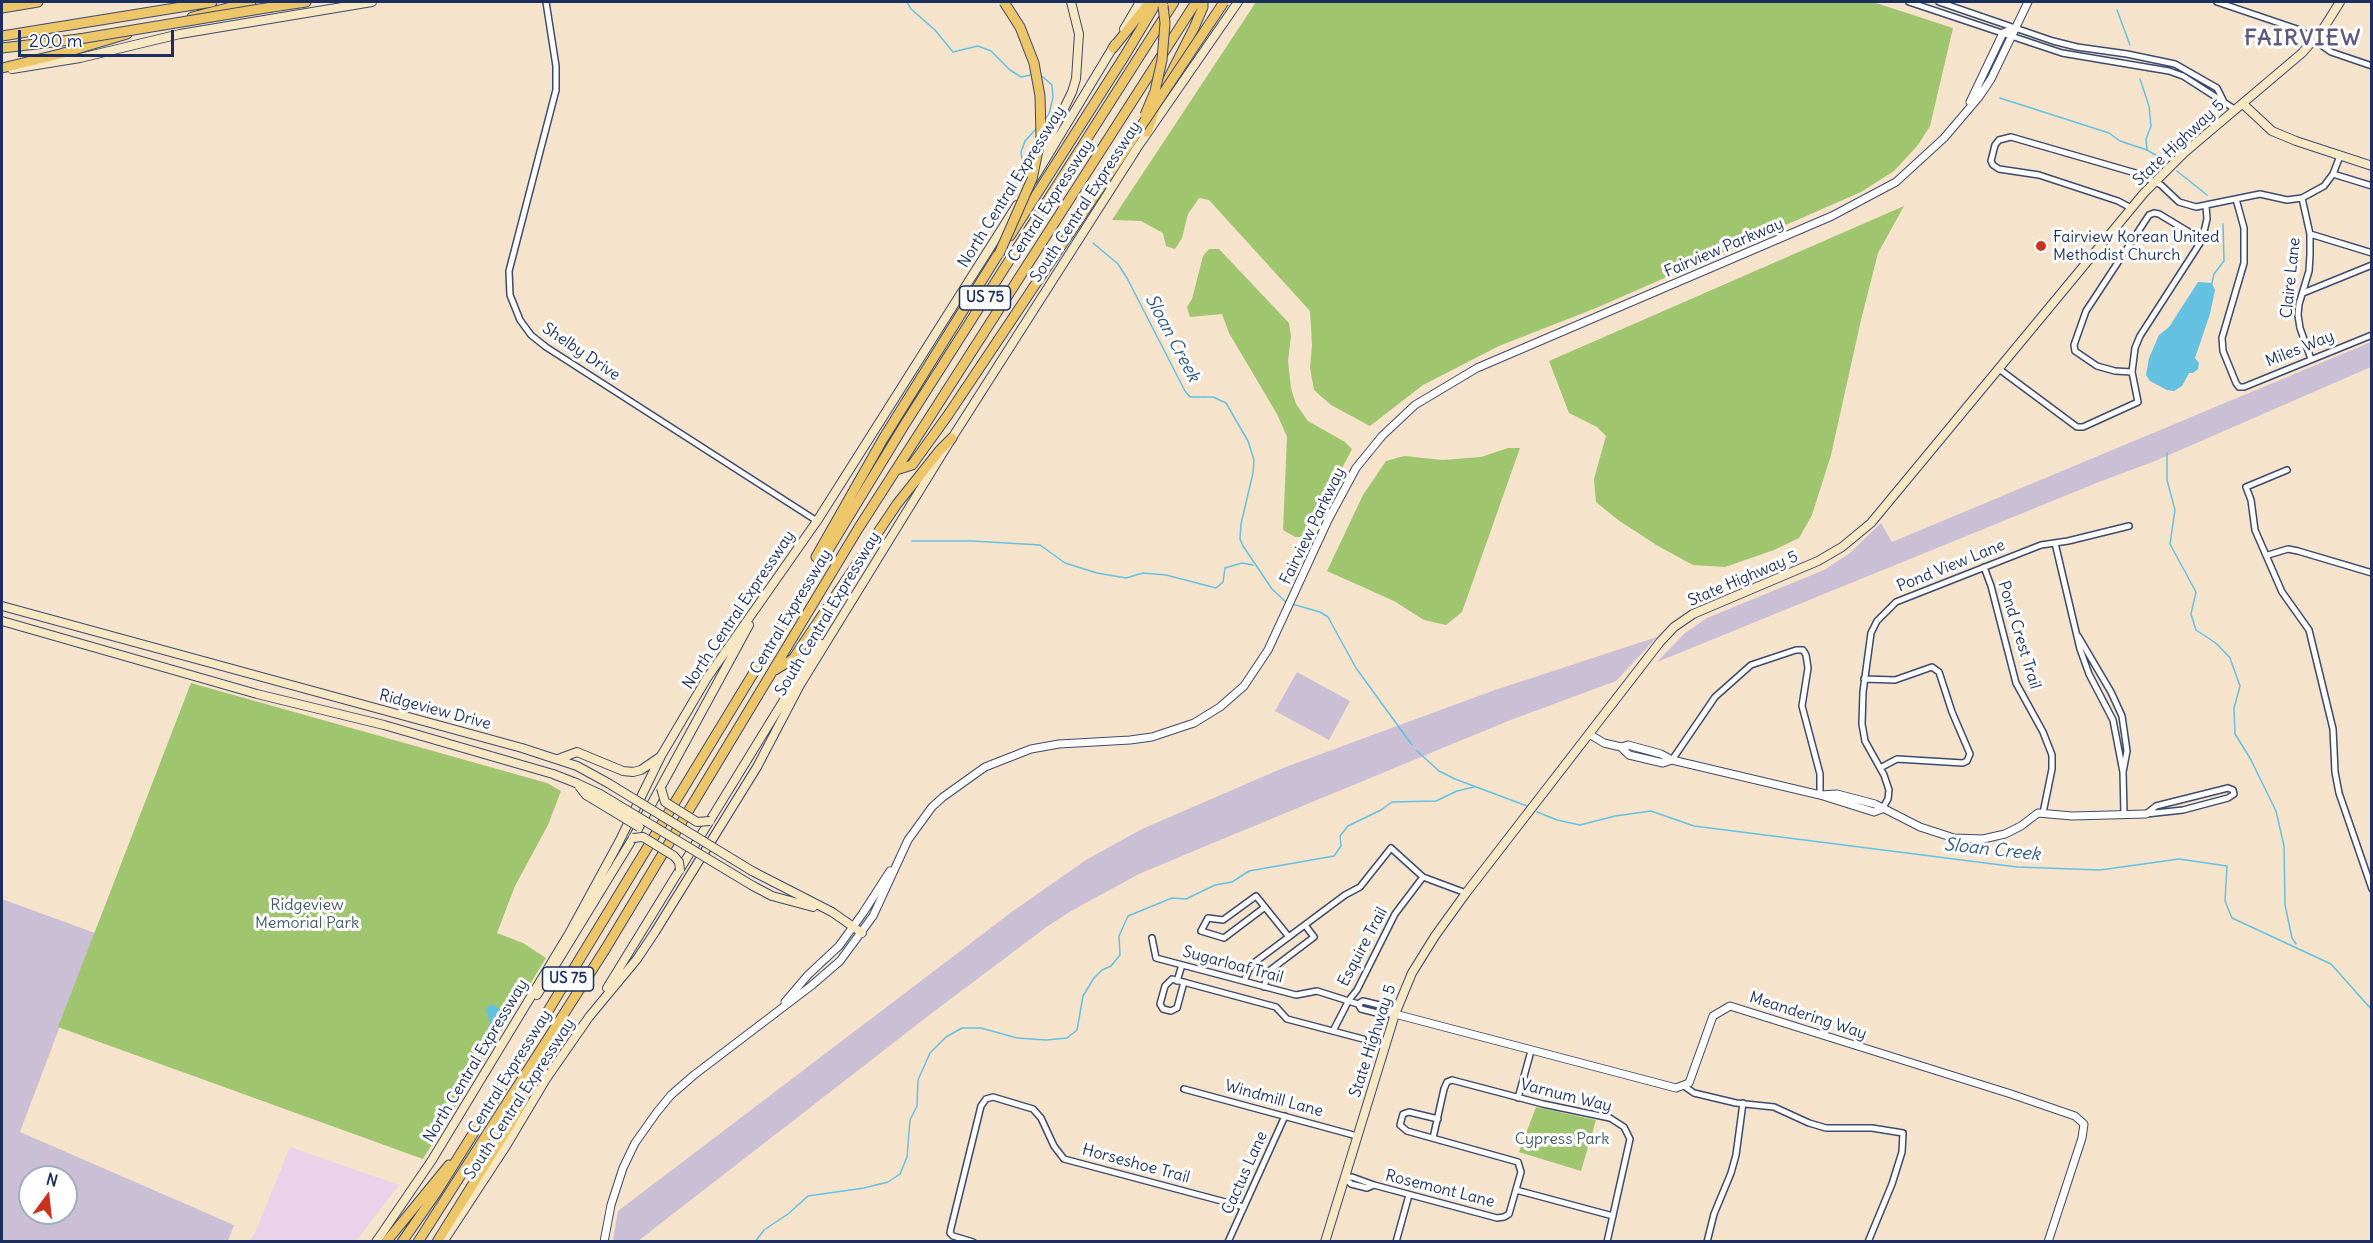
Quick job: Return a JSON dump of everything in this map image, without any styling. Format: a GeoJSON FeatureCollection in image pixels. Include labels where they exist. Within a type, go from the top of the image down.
{"type":"FeatureCollection","features":[{"type":"Feature","properties":{"kind":"highway"},"geometry":{"type":"LineString","coordinates":[[2,8],[38,2]]}},
{"type":"Feature","properties":{"kind":"highway"},"geometry":{"type":"LineString","coordinates":[[2,36],[212,2]]}},
{"type":"Feature","properties":{"kind":"highway"},"geometry":{"type":"LineString","coordinates":[[2,69],[251,2]]}},
{"type":"Feature","properties":{"kind":"highway"},"geometry":{"type":"LineString","coordinates":[[2,48],[79,39],[306,2]]}},
{"type":"Feature","properties":{"kind":"highway"},"geometry":{"type":"LineString","coordinates":[[999,254],[1032,179],[1041,136],[1041,96],[1034,63],[1020,27],[1004,2]]}},
{"type":"Feature","properties":{"kind":"highway"},"geometry":{"type":"LineString","coordinates":[[1113,48],[1150,2]]}},
{"type":"Feature","properties":{"kind":"highway"},"geometry":{"type":"LineString","coordinates":[[764,654],[883,439],[1157,2]]}},
{"type":"Feature","properties":{"kind":"highway"},"geometry":{"type":"LineString","coordinates":[[1143,130],[1162,60],[1164,23],[1162,2]]}},
{"type":"Feature","properties":{"kind":"highway","name":"Central Expressway"},"geometry":{"type":"LineString","coordinates":[[402,1242],[461,1153],[675,805],[764,654],[905,424],[1174,2]]}},
{"type":"Feature","properties":{"kind":"highway","name":"Central Expressway"},"geometry":{"type":"LineString","coordinates":[[418,1242],[618,929],[838,562],[1196,2]]}},
{"type":"Feature","properties":{"kind":"highway"},"geometry":{"type":"LineString","coordinates":[[1143,130],[1203,7],[1203,2]]}},
{"type":"Feature","properties":{"kind":"highway"},"geometry":{"type":"LineString","coordinates":[[896,471],[912,465],[978,373],[1143,130],[1224,2]]}},
{"type":"Feature","properties":{"kind":"highway"},"geometry":{"type":"LineString","coordinates":[[773,670],[793,659],[897,504],[952,438]]}},
{"type":"Feature","properties":{"kind":"highway"},"geometry":{"type":"LineString","coordinates":[[437,1242],[511,1123],[539,1070],[541,1050]]}},
{"type":"Feature","properties":{"kind":"highway"},"geometry":{"type":"LineString","coordinates":[[386,1242],[436,1179],[461,1153]]}},
{"type":"Feature","properties":{"kind":"main road"},"geometry":{"type":"LineString","coordinates":[[2,69],[80,58],[180,33],[372,2]]}},
{"type":"Feature","properties":{"kind":"main road"},"geometry":{"type":"LineString","coordinates":[[1020,201],[1076,79],[1079,34],[1071,2]]}},
{"type":"Feature","properties":{"kind":"main road","name":"North Central Expressway"},"geometry":{"type":"LineString","coordinates":[[376,1242],[432,1160],[590,896],[661,756],[707,678],[817,521],[1020,201],[1140,2]]}},
{"type":"Feature","properties":{"kind":"main road","name":"South Central Expressway"},"geometry":{"type":"LineString","coordinates":[[443,1242],[506,1146],[546,1079],[589,1017],[637,959],[677,897],[757,766],[785,712],[833,631],[1143,130],[1238,2]]}},
{"type":"Feature","properties":{"kind":"main road","name":"State Highway 5"},"geometry":{"type":"LineString","coordinates":[[1325,1242],[1395,1014],[1407,982],[1420,959],[1466,894],[1660,642],[1682,621],[1705,608],[1818,561],[1835,552],[1864,530],[1883,510],[2131,208],[2184,153],[2287,67],[2314,40],[2340,2]]}},
{"type":"Feature","properties":{"kind":"main road"},"geometry":{"type":"LineString","coordinates":[[2243,104],[2272,131],[2372,166]]}},
{"type":"Feature","properties":{"kind":"main road"},"geometry":{"type":"LineString","coordinates":[[508,1034],[524,1016],[596,902],[650,809],[761,603]]}},
{"type":"Feature","properties":{"kind":"main road","name":"Ridgeview Drive"},"geometry":{"type":"LineString","coordinates":[[2,606],[186,658],[465,732],[577,766],[771,883],[832,912],[862,933]]}},
{"type":"Feature","properties":{"kind":"main road","name":"Ridgeview Drive"},"geometry":{"type":"LineString","coordinates":[[2,621],[553,774],[600,794],[641,823],[772,896],[832,912]]}},
{"type":"Feature","properties":{"kind":"main road"},"geometry":{"type":"LineString","coordinates":[[589,1017],[693,851],[811,655],[833,631]]}},
{"type":"Feature","properties":{"kind":"main road"},"geometry":{"type":"LineString","coordinates":[[182,672],[186,658]]}},
{"type":"Feature","properties":{"kind":"main road"},"geometry":{"type":"LineString","coordinates":[[460,747],[465,732]]}},
{"type":"Feature","properties":{"kind":"main road"},"geometry":{"type":"LineString","coordinates":[[558,759],[577,752],[623,771],[633,771],[641,770],[661,756]]}},
{"type":"Feature","properties":{"kind":"main road"},"geometry":{"type":"LineString","coordinates":[[661,788],[666,802],[697,822],[710,821]]}},
{"type":"Feature","properties":{"kind":"main road"},"geometry":{"type":"LineString","coordinates":[[633,838],[643,837],[674,856],[679,862],[680,870]]}},
{"type":"Feature","properties":{"kind":"street","name":"Shelby Drive"},"geometry":{"type":"LineString","coordinates":[[546,2],[556,66],[556,90],[509,272],[510,295],[520,320],[546,347],[817,521]]}},
{"type":"Feature","properties":{"kind":"street"},"geometry":{"type":"LineString","coordinates":[[1910,2],[2062,53],[2151,66],[2183,76],[2236,110]]}},
{"type":"Feature","properties":{"kind":"street"},"geometry":{"type":"LineString","coordinates":[[1939,2],[2077,47],[2175,64],[2217,88],[2223,100]]}},
{"type":"Feature","properties":{"kind":"street","name":"Fairview Parkway"},"geometry":{"type":"LineString","coordinates":[[776,1013],[808,975],[839,946],[854,927],[921,822],[943,797],[974,773],[996,761],[1031,749],[1059,744],[1152,737],[1182,728],[1205,717],[1244,686],[1275,638],[1346,485],[1367,452],[1408,411],[1436,390],[1477,368],[1864,201],[1896,182],[1924,159],[1964,114],[1990,79],[2028,2]]}},
{"type":"Feature","properties":{"kind":"street"},"geometry":{"type":"LineString","coordinates":[[2217,2],[2300,30],[2340,56],[2372,66]]}},
{"type":"Feature","properties":{"kind":"street"},"geometry":{"type":"LineString","coordinates":[[2003,33],[2016,28]]}},
{"type":"Feature","properties":{"kind":"street","name":"Fairview Parkway"},"geometry":{"type":"LineString","coordinates":[[1964,114],[2003,33]]}},
{"type":"Feature","properties":{"kind":"street"},"geometry":{"type":"LineString","coordinates":[[2121,61],[2122,53]]}},
{"type":"Feature","properties":{"kind":"street"},"geometry":{"type":"LineString","coordinates":[[2131,208],[2118,201],[2039,175],[1999,169],[1991,161],[1995,145],[1999,140],[2011,137],[2139,174],[2156,181],[2179,202],[2196,207],[2260,194],[2287,200],[2302,198],[2325,186],[2340,156]]}},
{"type":"Feature","properties":{"kind":"street"},"geometry":{"type":"LineString","coordinates":[[2333,174],[2372,186]]}},
{"type":"Feature","properties":{"kind":"street","name":"Claire Lane"},"geometry":{"type":"LineString","coordinates":[[2302,198],[2310,234],[2309,272],[2299,304],[2300,328],[2311,359]]}},
{"type":"Feature","properties":{"kind":"street","name":"Miles Way"},"geometry":{"type":"LineString","coordinates":[[2236,199],[2244,228],[2244,263],[2222,338],[2223,351],[2239,387],[2244,387],[2372,335]]}},
{"type":"Feature","properties":{"kind":"street"},"geometry":{"type":"LineString","coordinates":[[1999,369],[2077,427],[2083,427],[2138,402],[2132,372],[2135,348],[2140,336],[2202,240],[2207,219],[2206,206]]}},
{"type":"Feature","properties":{"kind":"street"},"geometry":{"type":"LineString","coordinates":[[2132,372],[2115,371],[2097,366],[2074,351],[2086,311],[2149,215],[2154,213],[2202,240]]}},
{"type":"Feature","properties":{"kind":"street"},"geometry":{"type":"LineString","coordinates":[[2310,234],[2372,253]]}},
{"type":"Feature","properties":{"kind":"street"},"geometry":{"type":"LineString","coordinates":[[2303,293],[2372,264]]}},
{"type":"Feature","properties":{"kind":"street"},"geometry":{"type":"LineString","coordinates":[[2287,470],[2246,487],[2251,500],[2255,530],[2268,555],[2282,592],[2309,630],[2333,729],[2335,772],[2339,793],[2372,889]]}},
{"type":"Feature","properties":{"kind":"street","name":"Pond View Lane"},"geometry":{"type":"LineString","coordinates":[[1882,809],[1888,799],[1889,790],[1866,741],[1863,724],[1864,679],[1871,633],[1886,610],[1896,602],[2041,544],[2055,543],[2129,526]]}},
{"type":"Feature","properties":{"kind":"street"},"geometry":{"type":"LineString","coordinates":[[2055,543],[2080,649],[2089,674],[2113,720],[2123,772],[2124,814]]}},
{"type":"Feature","properties":{"kind":"street"},"geometry":{"type":"LineString","coordinates":[[2268,555],[2288,549],[2372,573]]}},
{"type":"Feature","properties":{"kind":"street","name":"Pond Crest Trail"},"geometry":{"type":"LineString","coordinates":[[1984,567],[2016,683],[2043,732],[2052,755],[2052,769],[2043,813]]}},
{"type":"Feature","properties":{"kind":"street"},"geometry":{"type":"LineString","coordinates":[[2078,636],[2112,693],[2122,716],[2127,751],[2123,772]]}},
{"type":"Feature","properties":{"kind":"street"},"geometry":{"type":"LineString","coordinates":[[1672,760],[1715,697],[1750,665],[1796,650],[1803,650],[1808,668],[1802,706],[1820,774],[1820,795]]}},
{"type":"Feature","properties":{"kind":"street"},"geometry":{"type":"LineString","coordinates":[[1864,679],[1894,680],[1932,668],[1939,672],[1952,712],[1970,754],[1968,761],[1963,763],[1897,759],[1880,768]]}},
{"type":"Feature","properties":{"kind":"street"},"geometry":{"type":"LineString","coordinates":[[1590,734],[1604,743],[1621,747],[1628,745],[1661,754],[1672,760],[1820,795],[1837,794],[1875,804],[1920,827],[1954,838],[1983,839],[2005,834],[2021,826],[2038,813],[2072,816],[2146,814],[2183,810],[2228,798],[2234,794],[2233,790],[2228,788],[2156,807],[2146,814]]}},
{"type":"Feature","properties":{"kind":"street","name":"Fairview Parkway"},"geometry":{"type":"LineString","coordinates":[[604,1242],[611,1205],[623,1168],[643,1131],[657,1112],[688,1080],[831,970],[862,933],[880,904],[904,848]]}},
{"type":"Feature","properties":{"kind":"street"},"geometry":{"type":"LineString","coordinates":[[1244,981],[1251,965],[1345,895],[1360,887],[1391,848],[1423,877],[1466,894]]}},
{"type":"Feature","properties":{"kind":"street","name":"Esquire Trail"},"geometry":{"type":"LineString","coordinates":[[1333,1030],[1357,990],[1395,914],[1423,877]]}},
{"type":"Feature","properties":{"kind":"street"},"geometry":{"type":"LineString","coordinates":[[1265,907],[1224,938],[1201,931],[1208,918],[1223,920],[1256,896],[1289,936]]}},
{"type":"Feature","properties":{"kind":"street"},"geometry":{"type":"LineString","coordinates":[[1264,987],[1269,971],[1314,937],[1305,924]]}},
{"type":"Feature","properties":{"kind":"street","name":"Sugarloaf Trail"},"geometry":{"type":"LineString","coordinates":[[1152,938],[1156,957],[1296,995],[1317,991],[1358,1004],[1363,1001],[1383,1006],[1395,1014]]}},
{"type":"Feature","properties":{"kind":"street"},"geometry":{"type":"LineString","coordinates":[[1182,964],[1181,981],[1177,1008],[1171,1011],[1163,1009],[1160,1004],[1165,986],[1172,979],[1181,981],[1276,1007],[1287,1019],[1363,1039]]}},
{"type":"Feature","properties":{"kind":"street","name":"Meandering Way"},"geometry":{"type":"LineString","coordinates":[[1684,1086],[1691,1080],[1709,1022],[1718,1011],[1730,1006],[2075,1116],[2083,1122],[2085,1128],[2048,1242]]}},
{"type":"Feature","properties":{"kind":"street"},"geometry":{"type":"LineString","coordinates":[[1395,1014],[1676,1088],[1684,1086],[1694,1093],[1774,1107],[1826,1128],[1872,1128],[1903,1133],[1902,1152],[1892,1184],[1868,1242]]}},
{"type":"Feature","properties":{"kind":"street"},"geometry":{"type":"LineString","coordinates":[[1518,1098],[1531,1051]]}},
{"type":"Feature","properties":{"kind":"street","name":"Varnum Way"},"geometry":{"type":"LineString","coordinates":[[1438,1119],[1444,1089],[1447,1082],[1452,1080],[1518,1098],[1610,1118],[1623,1127],[1629,1139],[1628,1152],[1607,1242]]}},
{"type":"Feature","properties":{"kind":"street","name":"Windmill Lane"},"geometry":{"type":"LineString","coordinates":[[1184,1089],[1357,1136]]}},
{"type":"Feature","properties":{"kind":"street","name":"Horseshoe Trail"},"geometry":{"type":"LineString","coordinates":[[973,1242],[953,1236],[951,1228],[981,1106],[986,1099],[998,1097],[1033,1109],[1041,1118],[1054,1146],[1064,1158],[1244,1207]]}},
{"type":"Feature","properties":{"kind":"street"},"geometry":{"type":"LineString","coordinates":[[1707,1242],[1714,1214],[1736,1155],[1743,1103]]}},
{"type":"Feature","properties":{"kind":"street"},"geometry":{"type":"LineString","coordinates":[[1434,1138],[1438,1119],[1409,1112],[1403,1114],[1400,1125],[1407,1131],[1518,1162],[1521,1172],[1516,1190],[1613,1216]]}},
{"type":"Feature","properties":{"kind":"street","name":"Cactus Lane"},"geometry":{"type":"LineString","coordinates":[[1228,1242],[1285,1116]]}},
{"type":"Feature","properties":{"kind":"street","name":"Rosemont Lane"},"geometry":{"type":"LineString","coordinates":[[1345,1178],[1352,1177],[1409,1195],[1497,1218],[1509,1214],[1516,1190]]}},
{"type":"Feature","properties":{"kind":"street"},"geometry":{"type":"LineString","coordinates":[[1396,1242],[1409,1195]]}},
{"type":"Feature","properties":{"kind":"shaded area"},"geometry":{"type":"Polygon","coordinates":[[[2371,342],[2371,367],[2155,461],[1657,662],[1685,633],[1707,618],[1824,570],[1850,553],[1881,523],[1892,542],[2371,342]]]}},
{"type":"Feature","properties":{"kind":"shaded area"},"geometry":{"type":"Polygon","coordinates":[[[1657,637],[1616,681],[1508,721],[1139,874],[1071,911],[932,1013],[638,1241],[613,1241],[618,1211],[1013,911],[1086,860],[1142,829],[1283,768],[1492,691],[1657,637]]]}},
{"type":"Feature","properties":{"kind":"shaded area"},"geometry":{"type":"Polygon","coordinates":[[[1297,672],[1350,701],[1329,740],[1275,711],[1297,672]]]}},
{"type":"Feature","properties":{"kind":"shaded area"},"geometry":{"type":"Polygon","coordinates":[[[2,899],[95,933],[20,1132],[234,1225],[228,1241],[2,1241],[2,899]]]}},
{"type":"Feature","properties":{"kind":"shaded area"},"geometry":{"type":"Polygon","coordinates":[[[290,1147],[399,1185],[356,1241],[249,1241],[255,1233],[290,1147]]]}},
{"type":"Feature","properties":{"kind":"green space"},"geometry":{"type":"Polygon","coordinates":[[[1256,2],[1873,2],[1953,28],[1930,126],[1918,145],[1894,171],[1861,192],[1596,308],[1499,346],[1423,385],[1370,426],[1331,405],[1314,390],[1310,368],[1312,345],[1310,311],[1209,200],[1199,198],[1188,214],[1182,238],[1175,249],[1166,246],[1163,233],[1141,221],[1112,220],[1256,2]]]}},
{"type":"Feature","properties":{"kind":"green space"},"geometry":{"type":"Polygon","coordinates":[[[1904,206],[1878,253],[1831,455],[1812,515],[1799,538],[1774,550],[1725,567],[1693,565],[1658,546],[1618,520],[1596,502],[1594,479],[1606,436],[1597,427],[1569,413],[1549,361],[1904,206]]]}},
{"type":"Feature","properties":{"kind":"green space"},"geometry":{"type":"Polygon","coordinates":[[[1209,249],[1219,249],[1289,323],[1291,336],[1288,361],[1291,388],[1296,404],[1308,421],[1345,442],[1352,449],[1317,517],[1304,537],[1295,537],[1283,530],[1287,437],[1277,414],[1229,333],[1222,314],[1190,317],[1187,307],[1192,299],[1203,256],[1209,249]]]}},
{"type":"Feature","properties":{"kind":"green space"},"geometry":{"type":"Polygon","coordinates":[[[1508,448],[1520,448],[1462,612],[1446,625],[1424,620],[1394,601],[1327,571],[1363,495],[1386,461],[1404,456],[1443,460],[1481,457],[1508,448]]]}},
{"type":"Feature","properties":{"kind":"green space","name":"Ridgeview Memorial Park"},"geometry":{"type":"Polygon","coordinates":[[[191,683],[547,783],[561,791],[548,825],[515,886],[497,933],[523,943],[546,958],[423,1159],[58,1027],[191,683]]]}},
{"type":"Feature","properties":{"kind":"green space","name":"Cypress Park"},"geometry":{"type":"Polygon","coordinates":[[[1536,1107],[1596,1120],[1581,1171],[1519,1152],[1536,1107]]]}},
{"type":"Feature","properties":{"kind":"water"},"geometry":{"type":"Polygon","coordinates":[[[2198,282],[2212,283],[2215,290],[2210,314],[2195,358],[2199,363],[2198,369],[2189,373],[2182,386],[2174,391],[2167,390],[2150,381],[2146,375],[2149,358],[2159,335],[2169,327],[2198,282]]]}},
{"type":"Feature","properties":{"kind":"water"},"geometry":{"type":"Polygon","coordinates":[[[493,1005],[506,1015],[496,1033],[492,1035],[488,1032],[490,1021],[486,1011],[488,1006],[493,1005]]]}},
{"type":"Feature","properties":{"kind":"waterway","name":"Sloan Creek"},"geometry":{"type":"LineString","coordinates":[[907,2],[953,52],[978,46],[991,51],[1010,70],[1021,77],[1031,75]]}},
{"type":"Feature","properties":{"kind":"waterway"},"geometry":{"type":"LineString","coordinates":[[2117,10],[2130,45]]}},
{"type":"Feature","properties":{"kind":"waterway","name":"Sloan Creek"},"geometry":{"type":"LineString","coordinates":[[1039,76],[1052,85],[1053,97],[1049,114],[1045,119]]}},
{"type":"Feature","properties":{"kind":"waterway"},"geometry":{"type":"LineString","coordinates":[[2140,79],[2149,106],[2151,126],[2146,139],[2147,150],[2166,161]]}},
{"type":"Feature","properties":{"kind":"waterway"},"geometry":{"type":"LineString","coordinates":[[2000,98],[2109,133],[2120,141],[2147,150]]}},
{"type":"Feature","properties":{"kind":"waterway","name":"Sloan Creek"},"geometry":{"type":"LineString","coordinates":[[1017,188],[1017,177],[1023,164],[1021,152],[1025,141],[1036,129]]}},
{"type":"Feature","properties":{"kind":"waterway"},"geometry":{"type":"LineString","coordinates":[[2177,171],[2207,195]]}},
{"type":"Feature","properties":{"kind":"waterway"},"geometry":{"type":"LineString","coordinates":[[2212,283],[2214,274],[2224,261],[2223,224]]}},
{"type":"Feature","properties":{"kind":"waterway","name":"Sloan Creek"},"geometry":{"type":"LineString","coordinates":[[1093,243],[1118,264],[1127,278],[1185,391],[1190,397],[1213,397],[1226,403],[1248,441],[1254,460],[1253,473],[1241,524],[1240,539],[1272,589],[1287,603]]}},
{"type":"Feature","properties":{"kind":"waterway"},"geometry":{"type":"LineString","coordinates":[[2167,453],[2167,480],[2175,510],[2170,544],[2196,592],[2191,614],[2196,630],[2217,644],[2230,658],[2240,686],[2234,708],[2235,734],[2250,758],[2276,811],[2284,846],[2285,905],[2292,938],[2296,944]]}},
{"type":"Feature","properties":{"kind":"waterway"},"geometry":{"type":"LineString","coordinates":[[912,541],[972,541],[1040,545],[1065,563],[1097,573],[1126,578],[1143,573],[1166,575],[1216,588],[1223,582],[1225,568],[1242,563],[1253,565]]}},
{"type":"Feature","properties":{"kind":"waterway","name":"Sloan Creek"},"geometry":{"type":"LineString","coordinates":[[1292,604],[1320,612],[1328,617],[1356,668],[1412,745]]}},
{"type":"Feature","properties":{"kind":"waterway","name":"Sloan Creek"},"geometry":{"type":"LineString","coordinates":[[1416,750],[1439,771],[1527,806]]}},
{"type":"Feature","properties":{"kind":"waterway"},"geometry":{"type":"LineString","coordinates":[[755,1242],[764,1230],[788,1214],[808,1196],[864,1188],[888,1182],[900,1174],[907,1157],[910,1120],[917,1106],[918,1080],[930,1053],[946,1037],[962,1028],[981,1028],[1017,1038],[1046,1040],[1067,1038],[1077,1030],[1083,996],[1094,978],[1102,970],[1111,966],[1120,955],[1119,936],[1128,916],[1172,898],[1186,899],[1215,885],[1232,882],[1249,871],[1334,856],[1341,846],[1340,836],[1348,826],[1392,802],[1436,801],[1457,791],[1474,787]]}},
{"type":"Feature","properties":{"kind":"waterway","name":"Sloan Creek"},"geometry":{"type":"LineString","coordinates":[[1537,812],[1557,820],[1580,825],[1615,816],[1651,811],[1694,826],[2017,867],[2100,870],[2179,859],[2227,866],[2225,901],[2232,918],[2331,964],[2372,1010]]}},
{"type":"Feature","properties":{"kind":"place","name":"Fairview Korean United Methodist Church"},"geometry":{"type":"Point","coordinates":[2041,246]}},
{"type":"Feature","properties":{"kind":"district","name":"FAIRVIEW"},"geometry":{"type":"Point","coordinates":[2303,39]}}]}
